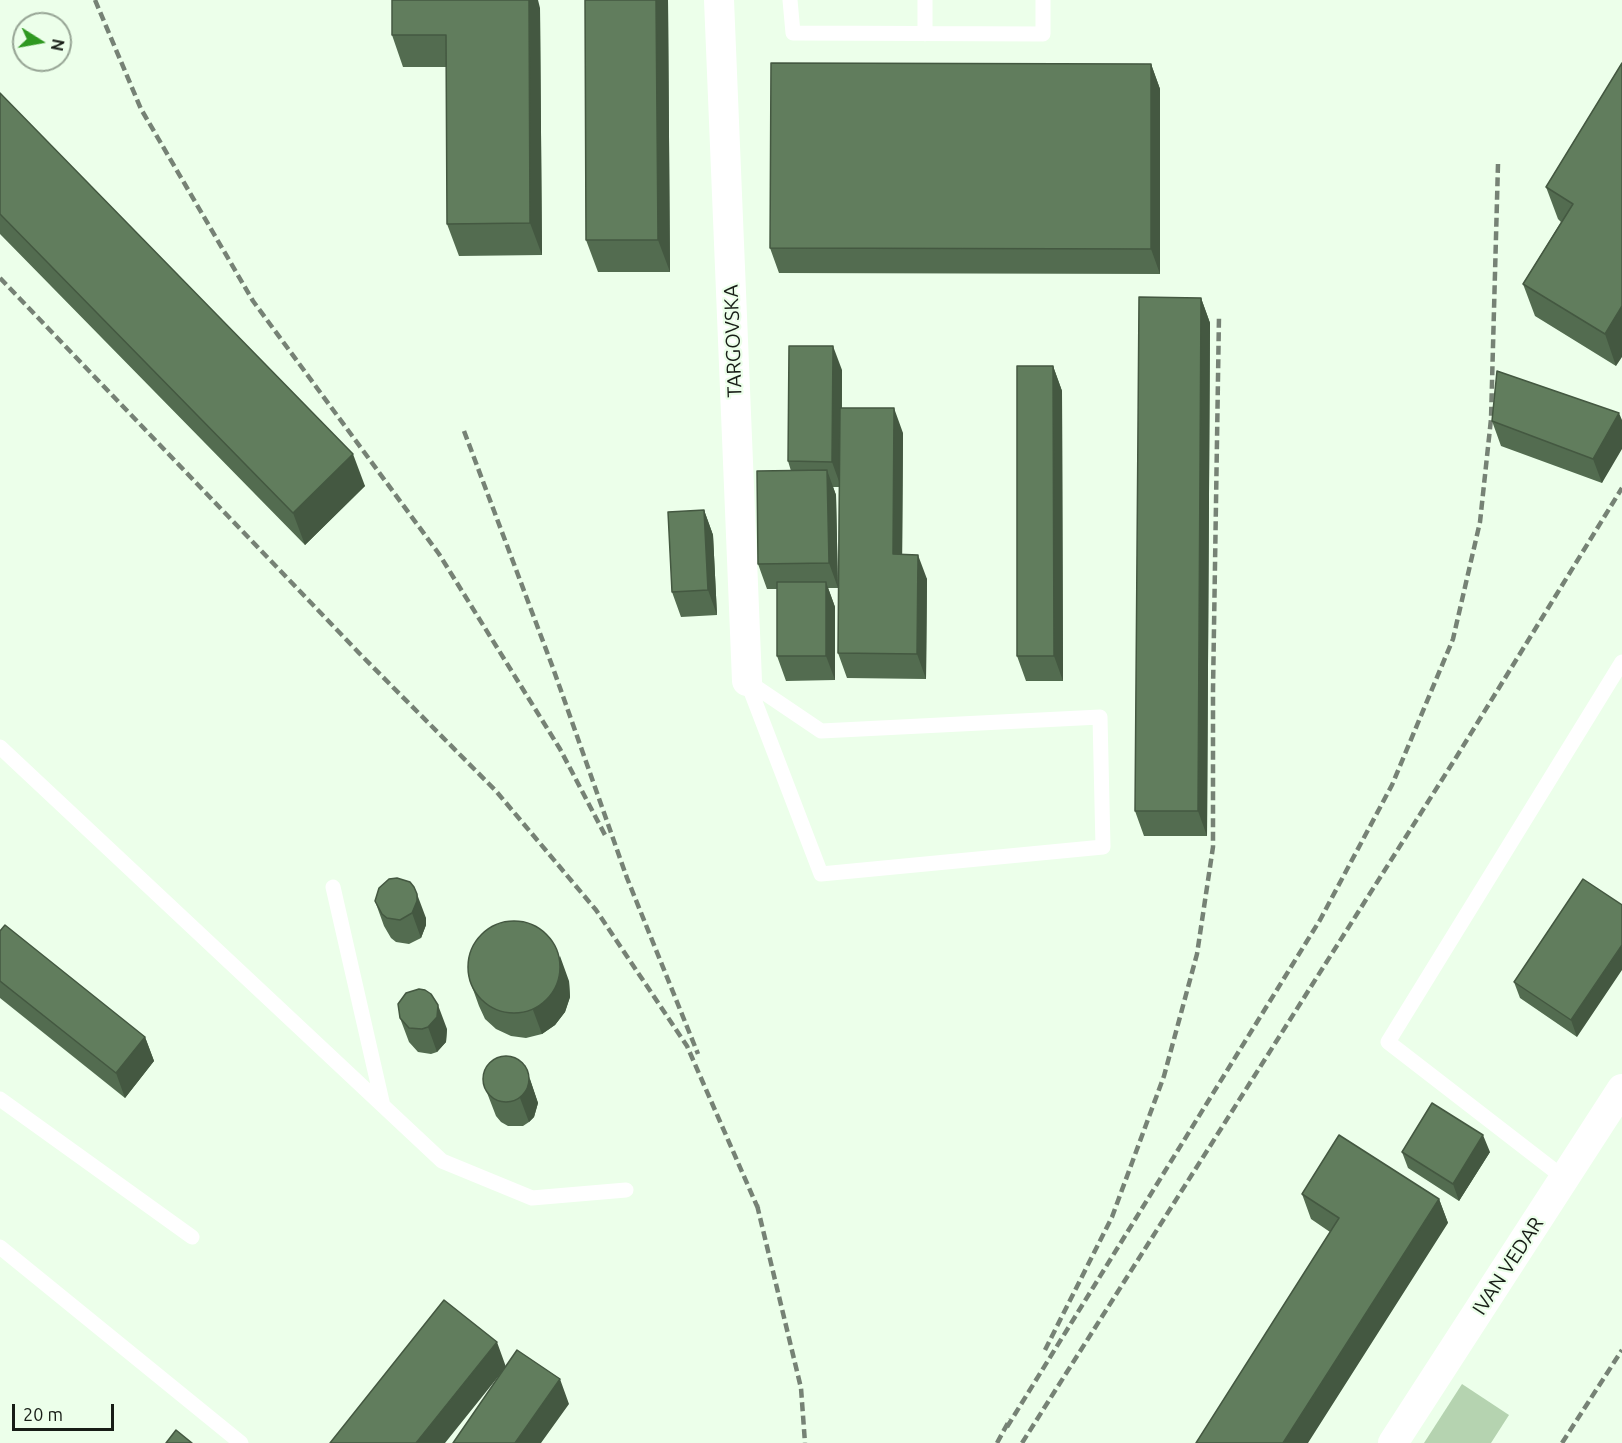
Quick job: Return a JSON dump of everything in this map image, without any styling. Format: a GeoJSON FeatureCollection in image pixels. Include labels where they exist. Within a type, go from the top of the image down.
{"type":"FeatureCollection","features":[{"type":"Feature","properties":{"kind":"street","name":"TARGOVSKA"},"geometry":{"type":"LineString","coordinates":[[719,0],[747,681]]}},
{"type":"Feature","properties":{"kind":"street","name":"IVAN VEDAR"},"geometry":{"type":"LineString","coordinates":[[1393,1443],[1622,1089]]}},
{"type":"Feature","properties":{"kind":"lane"},"geometry":{"type":"LineString","coordinates":[[790,0],[792,33],[925,34],[1043,34],[1043,0]]}},
{"type":"Feature","properties":{"kind":"lane"},"geometry":{"type":"LineString","coordinates":[[925,0],[925,34]]}},
{"type":"Feature","properties":{"kind":"lane"},"geometry":{"type":"LineString","coordinates":[[1564,1178],[1388,1042],[1622,663]]}},
{"type":"Feature","properties":{"kind":"lane"},"geometry":{"type":"LineString","coordinates":[[747,681],[821,731],[1100,717],[1103,847],[820,874],[747,681]]}},
{"type":"Feature","properties":{"kind":"lane"},"geometry":{"type":"LineString","coordinates":[[0,747],[442,1161],[532,1198],[626,1190]]}},
{"type":"Feature","properties":{"kind":"lane"},"geometry":{"type":"LineString","coordinates":[[333,886],[383,1106]]}},
{"type":"Feature","properties":{"kind":"lane"},"geometry":{"type":"LineString","coordinates":[[0,1099],[192,1237]]}},
{"type":"Feature","properties":{"kind":"lane"},"geometry":{"type":"LineString","coordinates":[[0,1247],[241,1443]]}},
{"type":"Feature","properties":{"kind":"green space"},"geometry":{"type":"Polygon","coordinates":[[[1462,1384],[1509,1415],[1491,1443],[1424,1443],[1462,1384]]]}},
{"type":"Feature","properties":{"kind":"building"},"geometry":{"type":"Polygon","coordinates":[[[392,0],[529,0],[530,223],[447,224],[446,35],[392,35],[392,0]]]}},
{"type":"Feature","properties":{"kind":"building"},"geometry":{"type":"Polygon","coordinates":[[[585,0],[656,0],[658,240],[586,240],[585,0]]]}},
{"type":"Feature","properties":{"kind":"building"},"geometry":{"type":"Polygon","coordinates":[[[771,63],[1151,64],[1151,249],[770,248],[771,63]]]}},
{"type":"Feature","properties":{"kind":"building"},"geometry":{"type":"Polygon","coordinates":[[[1622,63],[1622,306],[1605,334],[1523,284],[1573,204],[1546,187],[1622,63]]]}},
{"type":"Feature","properties":{"kind":"building"},"geometry":{"type":"Polygon","coordinates":[[[0,93],[353,454],[293,513],[0,214],[0,93]]]}},
{"type":"Feature","properties":{"kind":"building"},"geometry":{"type":"Polygon","coordinates":[[[1139,297],[1201,298],[1198,811],[1135,811],[1139,297]]]}},
{"type":"Feature","properties":{"kind":"building"},"geometry":{"type":"Polygon","coordinates":[[[789,346],[833,346],[832,462],[788,461],[789,346]]]}},
{"type":"Feature","properties":{"kind":"building"},"geometry":{"type":"Polygon","coordinates":[[[1017,366],[1053,366],[1054,656],[1017,656],[1017,366]]]}},
{"type":"Feature","properties":{"kind":"building"},"geometry":{"type":"Polygon","coordinates":[[[1497,371],[1619,413],[1593,459],[1492,421],[1497,371]]]}},
{"type":"Feature","properties":{"kind":"building"},"geometry":{"type":"Polygon","coordinates":[[[840,408],[894,408],[893,554],[918,555],[917,654],[838,653],[840,408]]]}},
{"type":"Feature","properties":{"kind":"building"},"geometry":{"type":"Polygon","coordinates":[[[827,470],[829,563],[758,564],[757,471],[827,470]]]}},
{"type":"Feature","properties":{"kind":"building"},"geometry":{"type":"Polygon","coordinates":[[[704,510],[708,590],[672,592],[668,512],[704,510]]]}},
{"type":"Feature","properties":{"kind":"building"},"geometry":{"type":"Polygon","coordinates":[[[777,582],[826,582],[826,656],[777,656],[777,582]]]}},
{"type":"Feature","properties":{"kind":"building"},"geometry":{"type":"Polygon","coordinates":[[[397,878],[410,882],[417,894],[412,913],[400,920],[387,918],[375,901],[379,888],[389,879],[397,878]]]}},
{"type":"Feature","properties":{"kind":"building"},"geometry":{"type":"Polygon","coordinates":[[[1583,879],[1622,905],[1622,945],[1571,1020],[1514,982],[1583,879]]]}},
{"type":"Feature","properties":{"kind":"building"},"geometry":{"type":"Polygon","coordinates":[[[505,921],[523,921],[540,928],[553,941],[560,958],[560,976],[553,993],[540,1006],[523,1013],[505,1013],[488,1006],[475,993],[468,976],[468,958],[475,941],[488,928],[505,921]]]}},
{"type":"Feature","properties":{"kind":"building"},"geometry":{"type":"Polygon","coordinates":[[[5,925],[145,1037],[116,1073],[0,981],[0,931],[5,925]]]}},
{"type":"Feature","properties":{"kind":"building"},"geometry":{"type":"Polygon","coordinates":[[[419,989],[431,994],[438,1005],[437,1017],[428,1027],[409,1028],[400,1018],[398,1004],[406,993],[419,989]]]}},
{"type":"Feature","properties":{"kind":"building"},"geometry":{"type":"Polygon","coordinates":[[[506,1056],[522,1063],[529,1079],[522,1095],[506,1102],[490,1095],[483,1079],[490,1063],[506,1056]]]}},
{"type":"Feature","properties":{"kind":"building"},"geometry":{"type":"Polygon","coordinates":[[[1432,1103],[1483,1135],[1453,1184],[1402,1152],[1432,1103]]]}},
{"type":"Feature","properties":{"kind":"building"},"geometry":{"type":"Polygon","coordinates":[[[1339,1135],[1439,1199],[1283,1443],[1196,1443],[1339,1218],[1302,1194],[1339,1135]]]}},
{"type":"Feature","properties":{"kind":"building"},"geometry":{"type":"Polygon","coordinates":[[[444,1300],[497,1342],[416,1443],[330,1443],[444,1300]]]}},
{"type":"Feature","properties":{"kind":"building"},"geometry":{"type":"Polygon","coordinates":[[[517,1350],[560,1379],[515,1443],[453,1443],[517,1350]]]}},
{"type":"Feature","properties":{"kind":"building"},"geometry":{"type":"Polygon","coordinates":[[[176,1430],[192,1443],[166,1443],[176,1430]]]}},
{"type":"Feature","properties":{"kind":"railway"},"geometry":{"type":"LineString","coordinates":[[95,0],[141,109],[253,301],[439,554],[560,749],[605,835]]}},
{"type":"Feature","properties":{"kind":"railway"},"geometry":{"type":"LineString","coordinates":[[1007,1427],[1320,920],[1392,785],[1453,639],[1480,522],[1491,419],[1498,164]]}},
{"type":"Feature","properties":{"kind":"railway"},"geometry":{"type":"LineString","coordinates":[[0,278],[359,653],[496,791],[596,910],[687,1046],[760,1213]]}},
{"type":"Feature","properties":{"kind":"railway"},"geometry":{"type":"LineString","coordinates":[[1045,1350],[1112,1217],[1164,1076],[1197,954],[1213,847],[1219,316]]}},
{"type":"Feature","properties":{"kind":"railway"},"geometry":{"type":"LineString","coordinates":[[464,431],[553,668],[627,878],[698,1054]]}},
{"type":"Feature","properties":{"kind":"railway"},"geometry":{"type":"LineString","coordinates":[[1022,1443],[1457,756],[1622,488]]}},
{"type":"Feature","properties":{"kind":"railway"},"geometry":{"type":"LineString","coordinates":[[757,1205],[801,1388],[805,1443]]}},
{"type":"Feature","properties":{"kind":"railway"},"geometry":{"type":"LineString","coordinates":[[1562,1443],[1622,1350]]}},
{"type":"Feature","properties":{"kind":"railway"},"geometry":{"type":"LineString","coordinates":[[997,1443],[1010,1419]]}}]}
